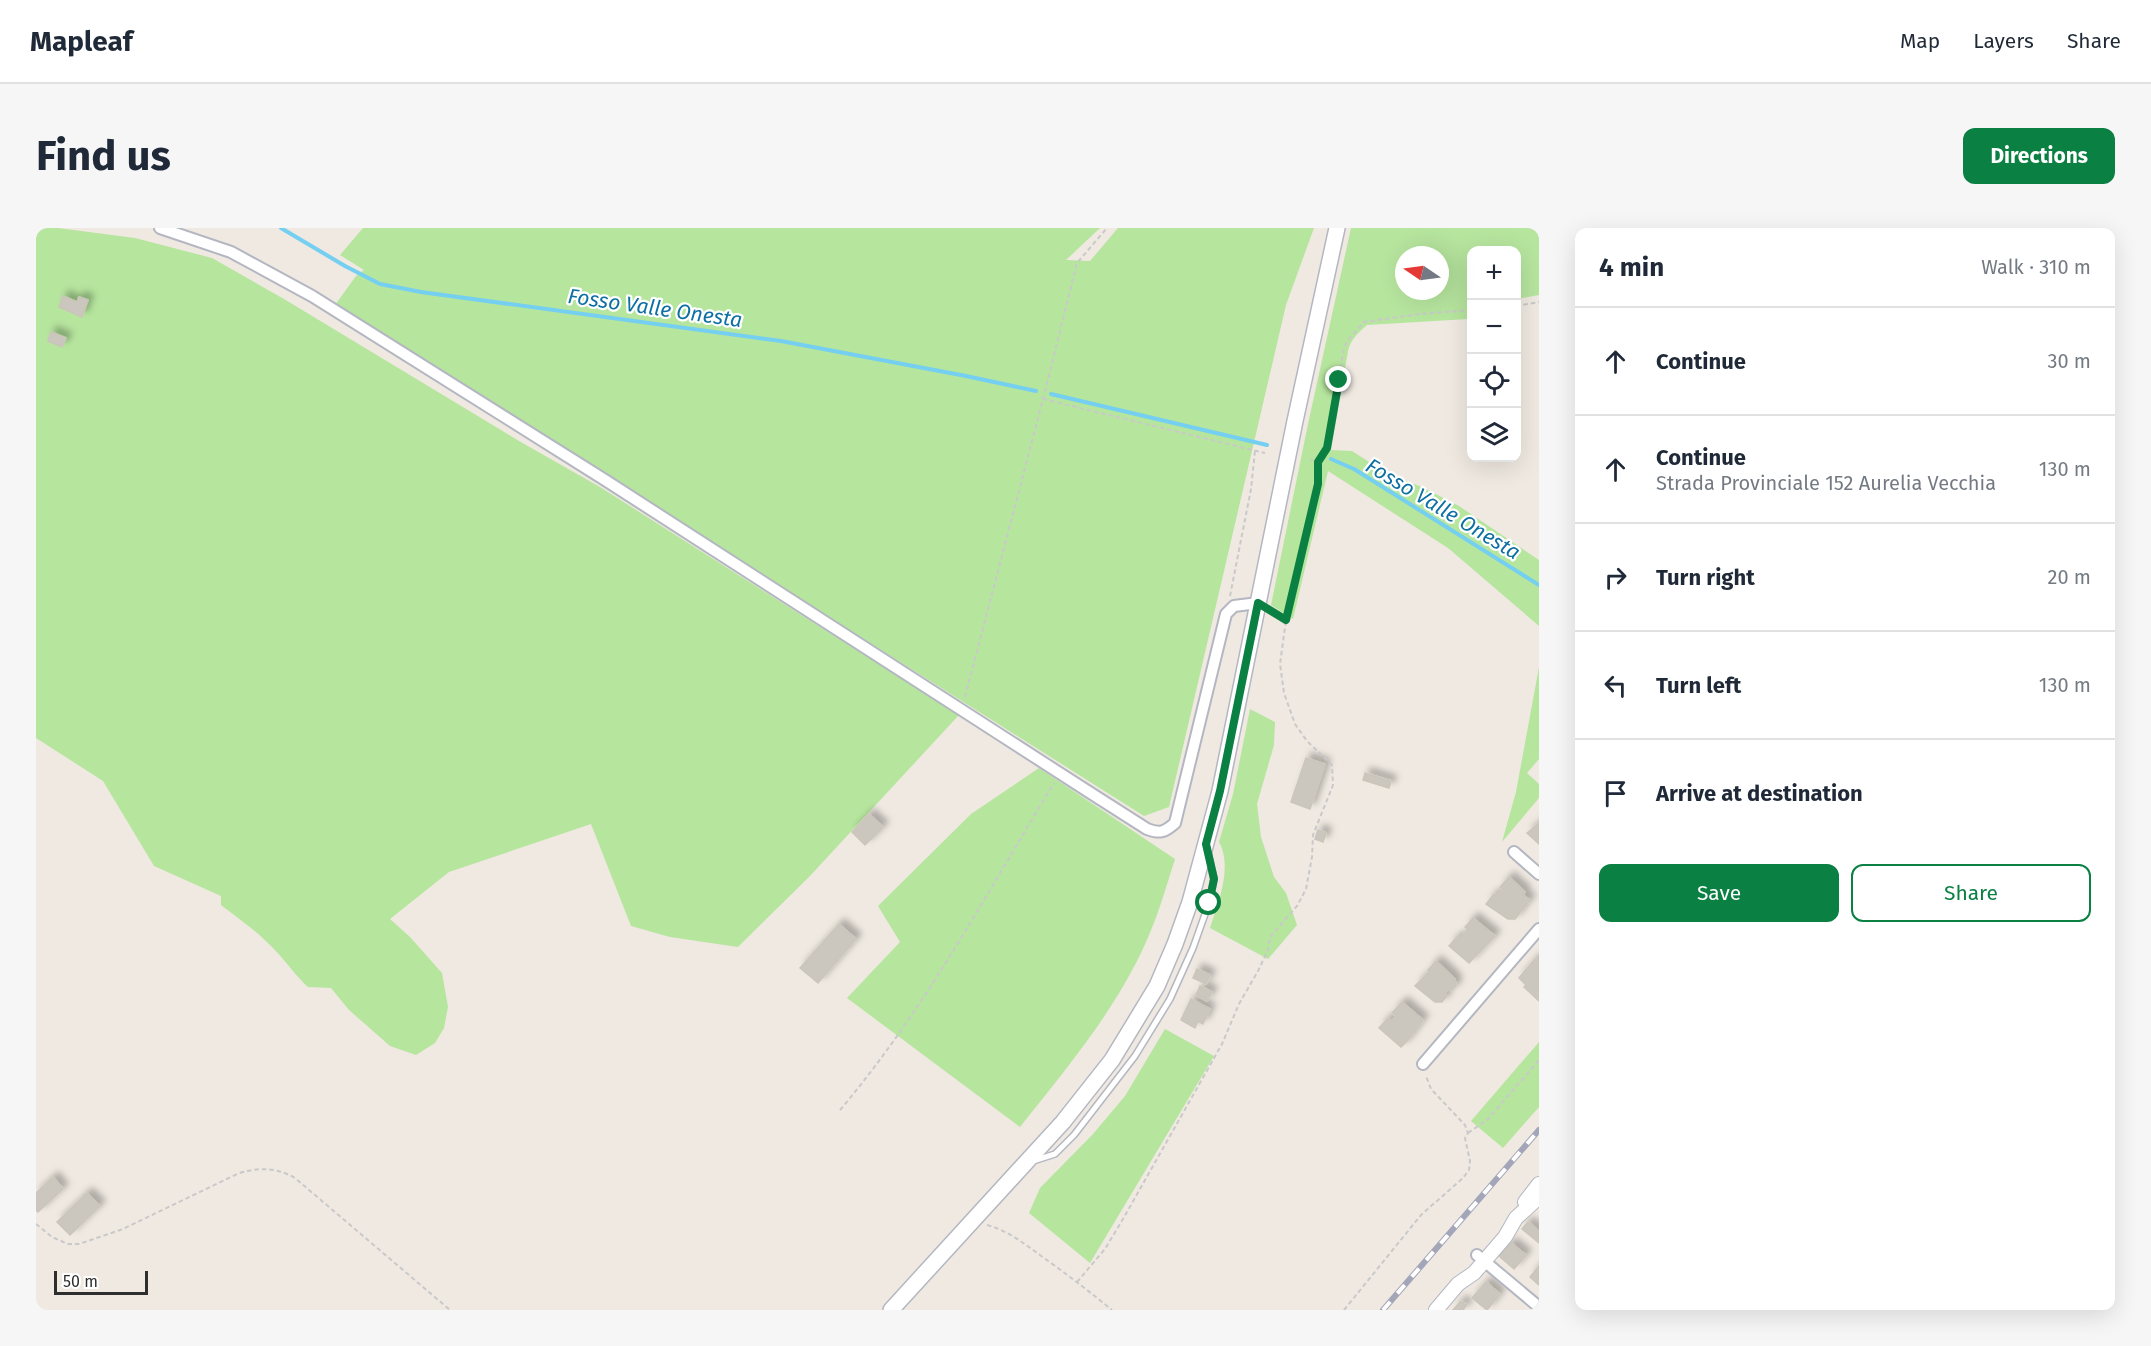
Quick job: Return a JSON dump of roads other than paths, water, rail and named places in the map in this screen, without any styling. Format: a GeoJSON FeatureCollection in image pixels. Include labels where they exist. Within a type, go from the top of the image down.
{"type":"FeatureCollection","features":[{"type":"Feature","properties":{"kind":"main road"},"geometry":{"type":"LineString","coordinates":[[891,1310],[1063,1122],[1112,1060],[1157,986],[1175,944],[1190,902],[1220,791],[1337,228]]}},
{"type":"Feature","properties":{"kind":"street"},"geometry":{"type":"LineString","coordinates":[[159,228],[231,252],[312,296],[615,486],[1147,829],[1166,832],[1175,823],[1226,614],[1234,606],[1258,603]]}},
{"type":"Feature","properties":{"kind":"street"},"geometry":{"type":"LineString","coordinates":[[1514,852],[1539,874]]}},
{"type":"Feature","properties":{"kind":"street"},"geometry":{"type":"LineString","coordinates":[[1423,1064],[1539,929]]}},
{"type":"Feature","properties":{"kind":"street"},"geometry":{"type":"LineString","coordinates":[[1436,1310],[1458,1284],[1485,1261],[1505,1237],[1528,1197],[1539,1184]]}},
{"type":"Feature","properties":{"kind":"street"},"geometry":{"type":"LineString","coordinates":[[1516,1218],[1539,1197]]}},
{"type":"Feature","properties":{"kind":"street"},"geometry":{"type":"LineString","coordinates":[[1485,1261],[1539,1307]]}},
{"type":"Feature","properties":{"kind":"waterway","name":"Fosso Valle Onesta"},"geometry":{"type":"LineString","coordinates":[[281,228],[380,284],[421,292],[781,341],[1036,391]]}},
{"type":"Feature","properties":{"kind":"waterway","name":"Fosso Valle Onesta"},"geometry":{"type":"LineString","coordinates":[[1051,394],[1267,445]]}},
{"type":"Feature","properties":{"kind":"waterway","name":"Fosso Valle Onesta"},"geometry":{"type":"LineString","coordinates":[[1331,459],[1354,469],[1539,585]]}},
{"type":"Feature","properties":{"kind":"railway"},"geometry":{"type":"LineString","coordinates":[[1383,1310],[1539,1130]]}}]}
